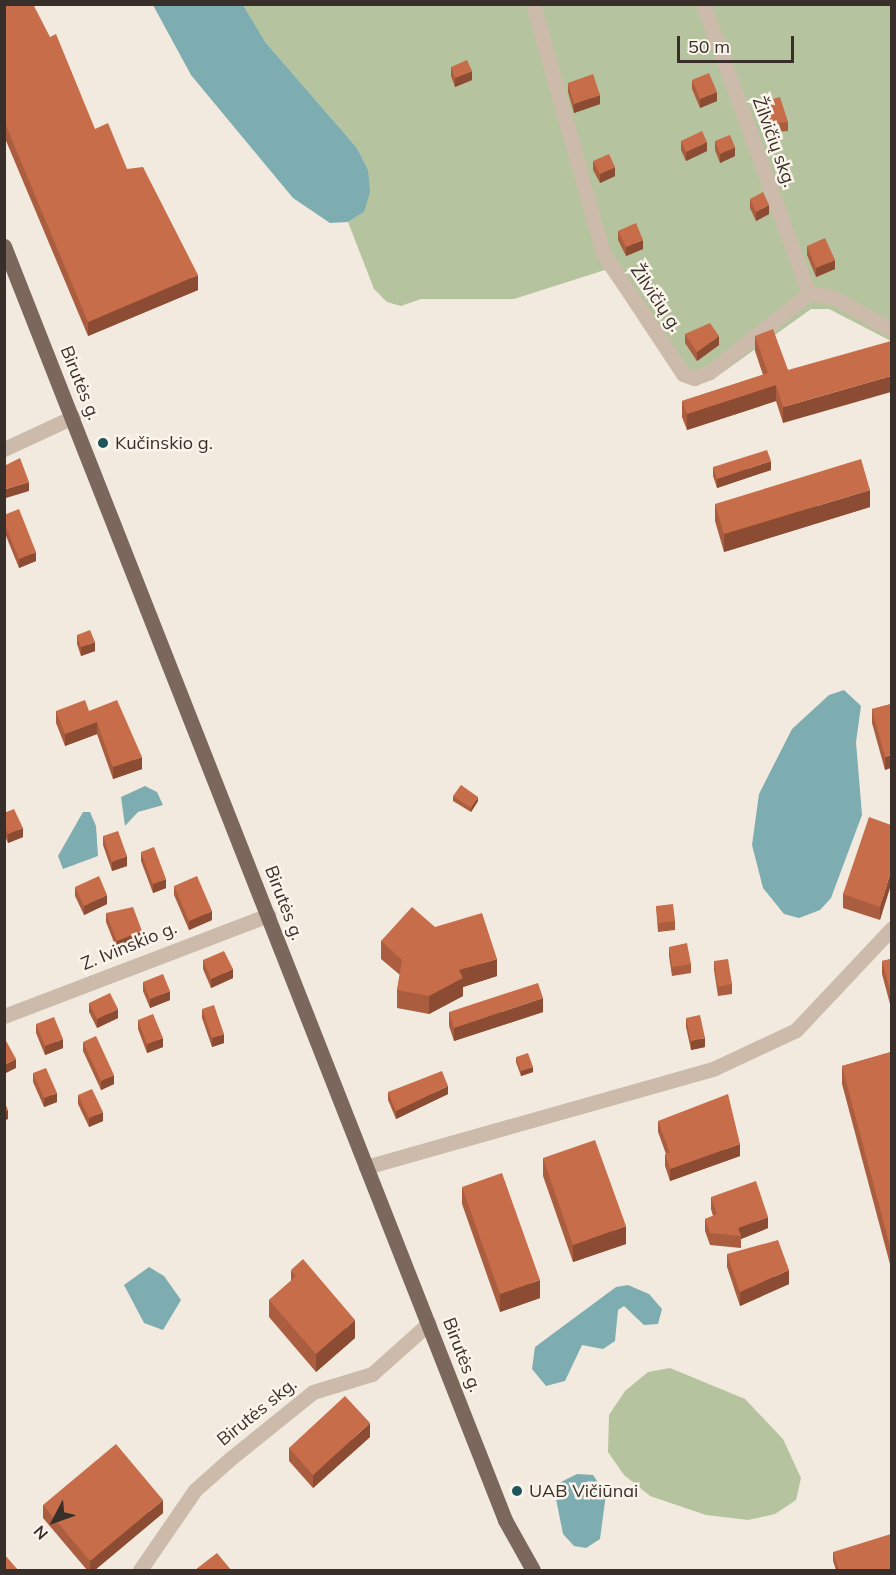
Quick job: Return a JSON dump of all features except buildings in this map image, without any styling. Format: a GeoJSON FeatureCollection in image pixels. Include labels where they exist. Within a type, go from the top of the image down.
{"type":"FeatureCollection","features":[{"type":"Feature","properties":{"kind":"main road","name":"Birutės g."},"geometry":{"type":"LineString","coordinates":[[4,246],[74,417],[505,1520],[533,1570]]}},
{"type":"Feature","properties":{"kind":"street","name":"Žilvičių g."},"geometry":{"type":"LineString","coordinates":[[533,4],[603,253],[683,374],[694,378],[710,372],[809,293]]}},
{"type":"Feature","properties":{"kind":"street","name":"Žilvičių skg."},"geometry":{"type":"LineString","coordinates":[[703,4],[809,293]]}},
{"type":"Feature","properties":{"kind":"street"},"geometry":{"type":"LineString","coordinates":[[809,293],[832,297],[891,330]]}},
{"type":"Feature","properties":{"kind":"street"},"geometry":{"type":"LineString","coordinates":[[4,449],[74,417]]}},
{"type":"Feature","properties":{"kind":"street","name":"Z. Ivinskio g."},"geometry":{"type":"LineString","coordinates":[[4,1016],[268,915]]}},
{"type":"Feature","properties":{"kind":"street"},"geometry":{"type":"LineString","coordinates":[[366,1167],[715,1068],[796,1030],[891,928]]}},
{"type":"Feature","properties":{"kind":"street","name":"Birutės skg."},"geometry":{"type":"LineString","coordinates":[[140,1570],[195,1490],[231,1458],[313,1392],[372,1374],[429,1323]]}},
{"type":"Feature","properties":{"kind":"green space"},"geometry":{"type":"Polygon","coordinates":[[[243,5],[891,5],[891,341],[829,309],[811,309],[722,373],[685,383],[605,270],[514,299],[421,299],[401,306],[387,302],[374,289],[348,222],[364,212],[368,170],[357,148],[266,43],[243,5]]]}},
{"type":"Feature","properties":{"kind":"green space"},"geometry":{"type":"Polygon","coordinates":[[[670,1368],[745,1399],[783,1439],[801,1478],[796,1500],[775,1514],[748,1520],[706,1515],[650,1496],[624,1475],[608,1452],[609,1415],[625,1391],[648,1372],[670,1368]]]}},
{"type":"Feature","properties":{"kind":"water"},"geometry":{"type":"Polygon","coordinates":[[[153,5],[243,5],[266,43],[357,148],[368,170],[370,192],[364,212],[348,222],[330,223],[293,198],[191,75],[153,5]]]}},
{"type":"Feature","properties":{"kind":"water"},"geometry":{"type":"Polygon","coordinates":[[[844,690],[861,706],[856,742],[862,815],[831,898],[820,910],[799,918],[784,914],[763,888],[752,845],[759,794],[792,729],[829,695],[844,690]]]}},
{"type":"Feature","properties":{"kind":"water"},"geometry":{"type":"Polygon","coordinates":[[[145,786],[157,792],[163,805],[138,812],[125,826],[121,797],[145,786]]]}},
{"type":"Feature","properties":{"kind":"water"},"geometry":{"type":"Polygon","coordinates":[[[83,812],[90,812],[96,826],[98,856],[63,869],[58,856],[83,812]]]}},
{"type":"Feature","properties":{"kind":"water"},"geometry":{"type":"Polygon","coordinates":[[[149,1267],[164,1276],[181,1300],[163,1330],[144,1323],[124,1285],[149,1267]]]}},
{"type":"Feature","properties":{"kind":"water"},"geometry":{"type":"Polygon","coordinates":[[[628,1285],[649,1294],[662,1309],[658,1324],[644,1325],[624,1306],[618,1310],[615,1341],[603,1349],[582,1345],[565,1381],[546,1386],[532,1369],[535,1347],[616,1287],[628,1285]]]}},
{"type":"Feature","properties":{"kind":"water"},"geometry":{"type":"Polygon","coordinates":[[[577,1474],[593,1475],[606,1494],[600,1539],[586,1548],[574,1546],[563,1534],[555,1494],[557,1484],[577,1474]]]}},
{"type":"Feature","properties":{"kind":"place","name":"Kučinskio g."},"geometry":{"type":"Point","coordinates":[103,443]}},
{"type":"Feature","properties":{"kind":"place","name":"UAB Vičiūnai"},"geometry":{"type":"Point","coordinates":[517,1491]}}]}
